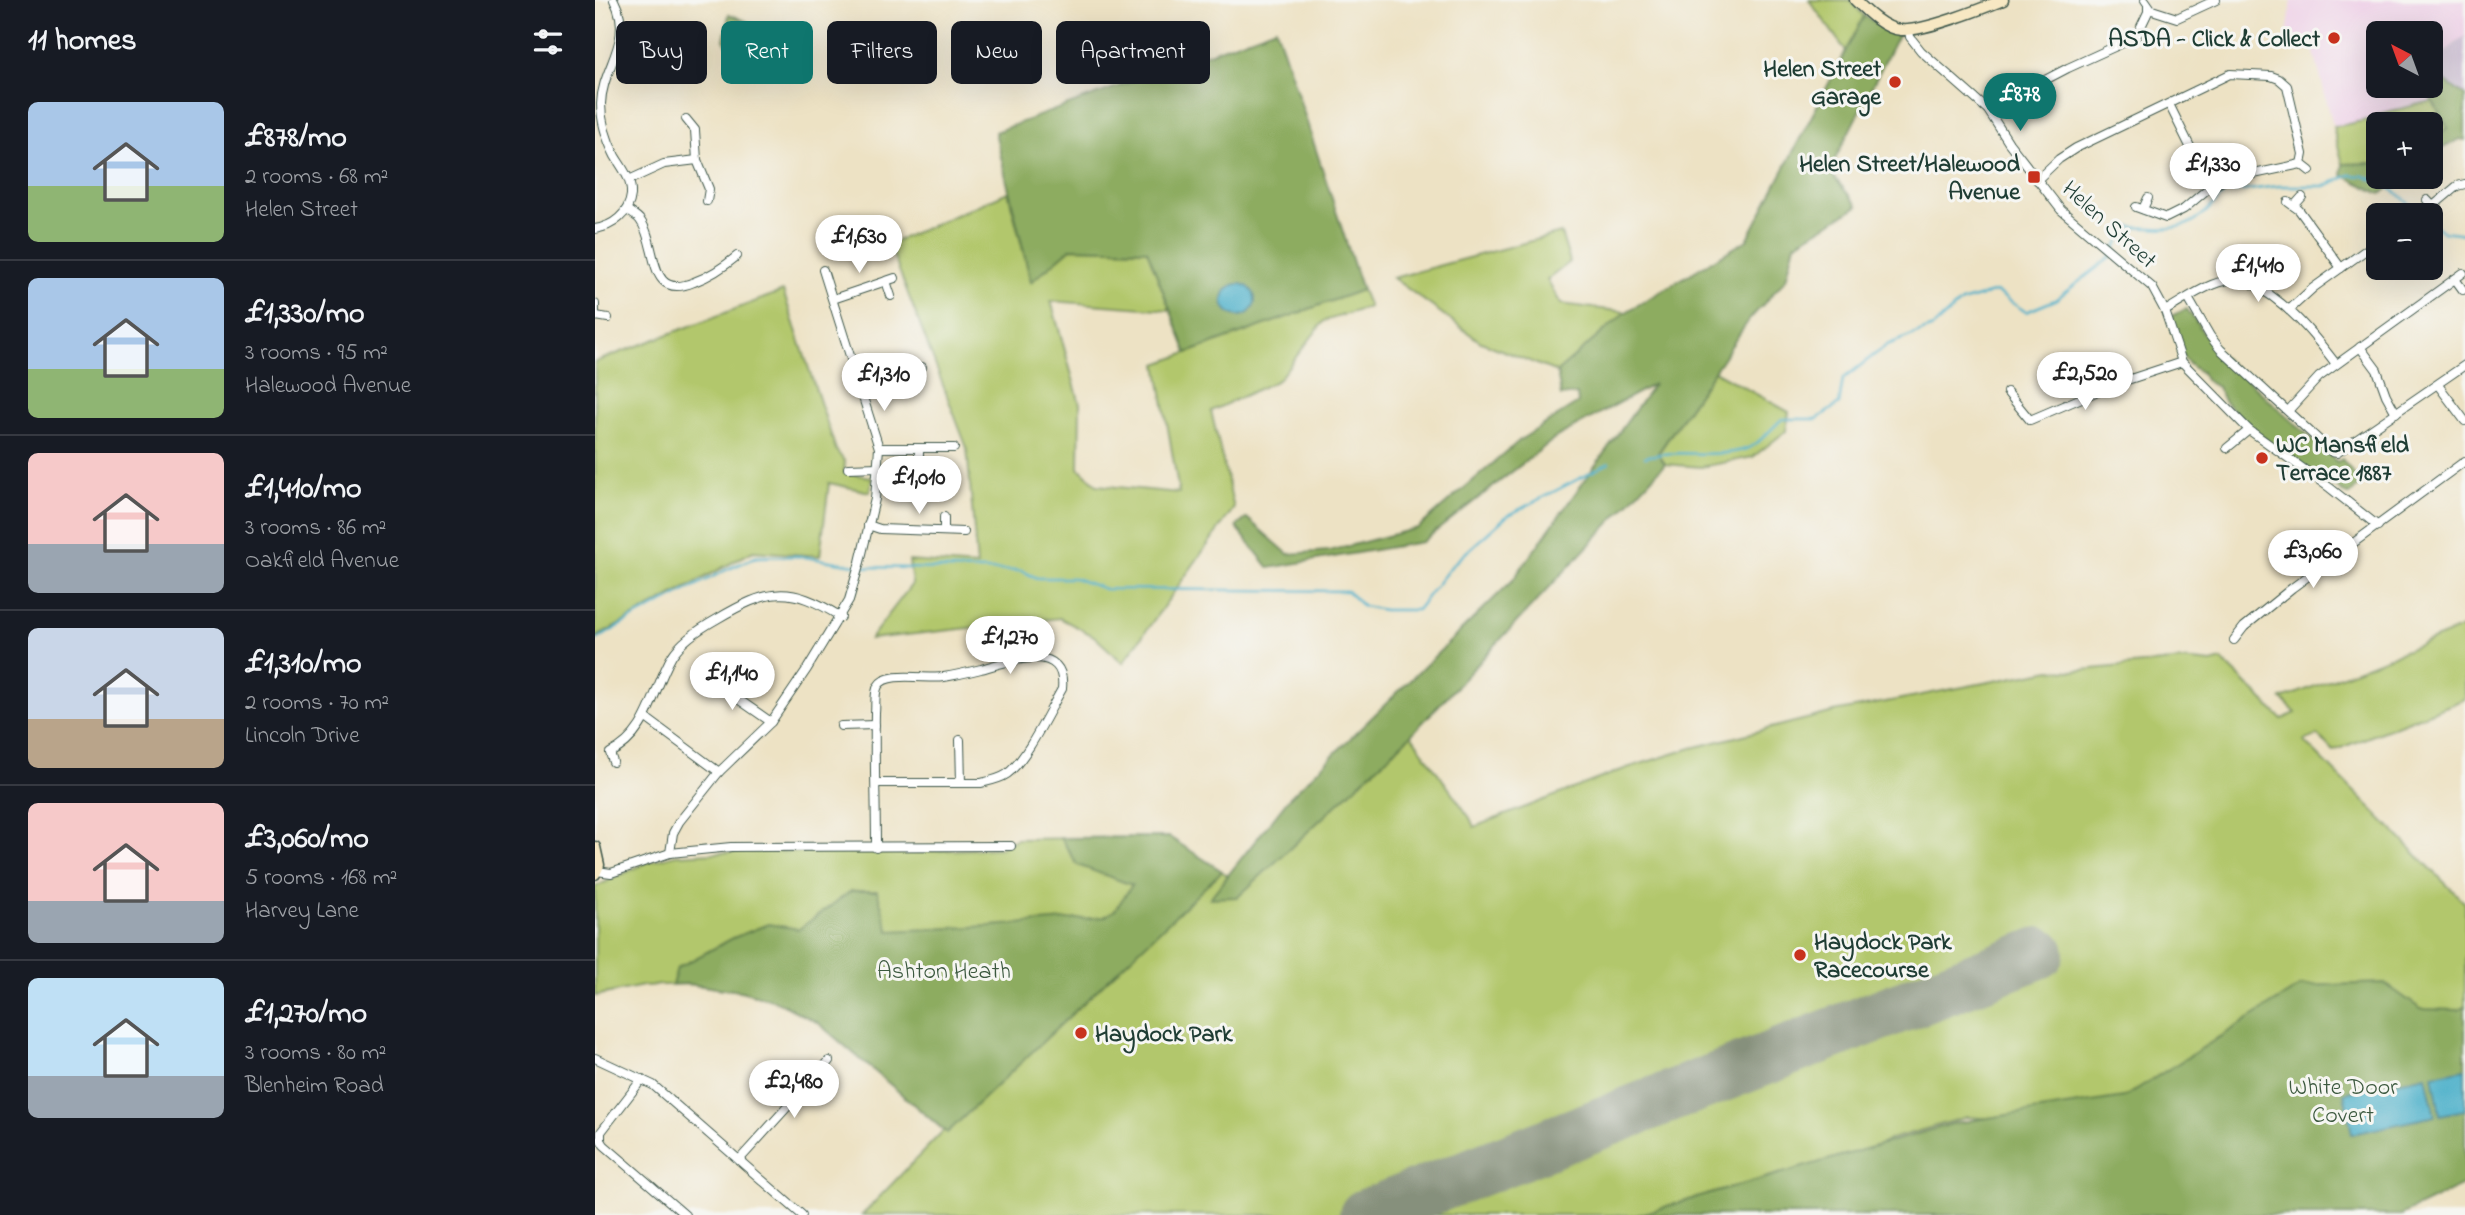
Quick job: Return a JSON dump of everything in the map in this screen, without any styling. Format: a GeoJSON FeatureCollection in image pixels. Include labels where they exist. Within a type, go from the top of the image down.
{"type":"FeatureCollection","features":[{"type":"Feature","properties":{"kind":"street"},"geometry":{"type":"LineString","coordinates":[[614,0],[619,21]]}},
{"type":"Feature","properties":{"kind":"street"},"geometry":{"type":"LineString","coordinates":[[1854,0],[1899,30],[1961,16],[2003,0]]}},
{"type":"Feature","properties":{"kind":"street"},"geometry":{"type":"LineString","coordinates":[[2146,3],[2177,18],[2216,0]]}},
{"type":"Feature","properties":{"kind":"street"},"geometry":{"type":"LineString","coordinates":[[1988,110],[2068,68],[2136,37],[2148,12],[2146,3]]}},
{"type":"Feature","properties":{"kind":"street","name":"Helen Street"},"geometry":{"type":"LineString","coordinates":[[1909,29],[1910,37],[1921,51],[1988,110],[2061,210],[2152,287],[2165,310],[2182,362],[2249,430],[2378,526]]}},
{"type":"Feature","properties":{"kind":"street"},"geometry":{"type":"LineString","coordinates":[[595,229],[604,228],[617,220],[627,210],[631,195],[629,180],[614,153],[601,116],[599,83],[616,54]]}},
{"type":"Feature","properties":{"kind":"street"},"geometry":{"type":"LineString","coordinates":[[2037,180],[2059,159],[2076,148],[2235,73],[2271,76],[2279,79],[2290,90],[2303,154],[2301,164]]}},
{"type":"Feature","properties":{"kind":"street"},"geometry":{"type":"LineString","coordinates":[[2169,104],[2210,187]]}},
{"type":"Feature","properties":{"kind":"street"},"geometry":{"type":"LineString","coordinates":[[686,119],[695,130],[697,160],[709,189],[707,201]]}},
{"type":"Feature","properties":{"kind":"street"},"geometry":{"type":"LineString","coordinates":[[629,180],[664,164],[697,160]]}},
{"type":"Feature","properties":{"kind":"street"},"geometry":{"type":"LineString","coordinates":[[2148,198],[2140,208],[2166,218],[2174,215],[2210,187],[2237,176],[2301,164],[2310,171]]}},
{"type":"Feature","properties":{"kind":"street"},"geometry":{"type":"LineString","coordinates":[[2437,203],[2465,184]]}},
{"type":"Feature","properties":{"kind":"street"},"geometry":{"type":"LineString","coordinates":[[2302,197],[2291,204],[2340,268]]}},
{"type":"Feature","properties":{"kind":"street"},"geometry":{"type":"LineString","coordinates":[[627,210],[639,219],[646,233],[655,267],[669,286],[680,288],[703,279],[730,267],[737,256]]}},
{"type":"Feature","properties":{"kind":"street"},"geometry":{"type":"LineString","coordinates":[[2289,310],[2313,288],[2366,250]]}},
{"type":"Feature","properties":{"kind":"street"},"geometry":{"type":"LineString","coordinates":[[670,853],[678,822],[719,772],[771,722],[841,617],[859,566],[875,499],[879,448],[823,270]]}},
{"type":"Feature","properties":{"kind":"street"},"geometry":{"type":"LineString","coordinates":[[2288,411],[2319,377],[2463,273]]}},
{"type":"Feature","properties":{"kind":"street"},"geometry":{"type":"LineString","coordinates":[[833,299],[895,278]]}},
{"type":"Feature","properties":{"kind":"street"},"geometry":{"type":"LineString","coordinates":[[2165,310],[2222,281],[2239,278],[2254,284],[2289,310],[2316,337],[2336,364]]}},
{"type":"Feature","properties":{"kind":"street"},"geometry":{"type":"LineString","coordinates":[[2455,279],[2463,290]]}},
{"type":"Feature","properties":{"kind":"street"},"geometry":{"type":"LineString","coordinates":[[886,281],[891,296]]}},
{"type":"Feature","properties":{"kind":"street"},"geometry":{"type":"LineString","coordinates":[[2188,298],[2220,349],[2332,452],[2342,452],[2465,365]]}},
{"type":"Feature","properties":{"kind":"street"},"geometry":{"type":"LineString","coordinates":[[595,304],[595,317],[608,318]]}},
{"type":"Feature","properties":{"kind":"street"},"geometry":{"type":"LineString","coordinates":[[2360,347],[2377,370],[2386,395],[2396,412]]}},
{"type":"Feature","properties":{"kind":"street"},"geometry":{"type":"LineString","coordinates":[[2007,392],[2030,420],[2112,385],[2182,362]]}},
{"type":"Feature","properties":{"kind":"street"},"geometry":{"type":"LineString","coordinates":[[861,388],[922,367]]}},
{"type":"Feature","properties":{"kind":"street"},"geometry":{"type":"LineString","coordinates":[[906,373],[910,385]]}},
{"type":"Feature","properties":{"kind":"street"},"geometry":{"type":"LineString","coordinates":[[2438,385],[2465,421]]}},
{"type":"Feature","properties":{"kind":"street"},"geometry":{"type":"LineString","coordinates":[[2227,448],[2249,430]]}},
{"type":"Feature","properties":{"kind":"street"},"geometry":{"type":"LineString","coordinates":[[879,448],[954,449]]}},
{"type":"Feature","properties":{"kind":"street"},"geometry":{"type":"LineString","coordinates":[[919,448],[919,459]]}},
{"type":"Feature","properties":{"kind":"street"},"geometry":{"type":"LineString","coordinates":[[2234,640],[2244,627],[2292,588],[2465,461]]}},
{"type":"Feature","properties":{"kind":"street"},"geometry":{"type":"LineString","coordinates":[[848,468],[878,467]]}},
{"type":"Feature","properties":{"kind":"street"},"geometry":{"type":"LineString","coordinates":[[944,517],[944,531]]}},
{"type":"Feature","properties":{"kind":"street"},"geometry":{"type":"LineString","coordinates":[[868,525],[880,529],[964,532]]}},
{"type":"Feature","properties":{"kind":"street"},"geometry":{"type":"LineString","coordinates":[[608,743],[612,757],[632,739],[646,718],[674,653],[690,637],[744,603],[777,594],[791,595],[822,605],[841,617]]}},
{"type":"Feature","properties":{"kind":"street"},"geometry":{"type":"LineString","coordinates":[[876,783],[961,783],[994,780],[1007,774],[1019,763],[1062,689],[1058,668],[1051,662],[1029,657],[940,678],[895,676],[884,679],[876,694],[875,725],[876,848]]}},
{"type":"Feature","properties":{"kind":"street"},"geometry":{"type":"LineString","coordinates":[[721,687],[728,676]]}},
{"type":"Feature","properties":{"kind":"street"},"geometry":{"type":"LineString","coordinates":[[709,679],[771,722]]}},
{"type":"Feature","properties":{"kind":"street"},"geometry":{"type":"LineString","coordinates":[[646,718],[719,772]]}},
{"type":"Feature","properties":{"kind":"street"},"geometry":{"type":"LineString","coordinates":[[841,726],[875,725]]}},
{"type":"Feature","properties":{"kind":"street"},"geometry":{"type":"LineString","coordinates":[[960,740],[961,783]]}},
{"type":"Feature","properties":{"kind":"street"},"geometry":{"type":"LineString","coordinates":[[595,848],[599,865],[596,872],[611,873],[670,853],[731,847],[1011,846]]}},
{"type":"Feature","properties":{"kind":"street"},"geometry":{"type":"LineString","coordinates":[[595,1058],[653,1085],[802,1215]]}},
{"type":"Feature","properties":{"kind":"street"},"geometry":{"type":"LineString","coordinates":[[739,1160],[829,1061]]}},
{"type":"Feature","properties":{"kind":"street"},"geometry":{"type":"LineString","coordinates":[[642,1079],[601,1132],[601,1140],[685,1215]]}},
{"type":"Feature","properties":{"kind":"shaded area"},"geometry":{"type":"Polygon","coordinates":[[[2292,0],[2465,0],[2465,36],[2443,53],[2443,21],[2366,21],[2366,98],[2432,98],[2439,112],[2366,112],[2366,163],[2343,164],[2313,48],[2286,42],[2292,0]]]}},
{"type":"Feature","properties":{"kind":"shaded area"},"geometry":{"type":"Polygon","coordinates":[[[2465,36],[2465,96],[2443,80],[2443,53],[2465,36]]]}},
{"type":"Feature","properties":{"kind":"shaded area"},"geometry":{"type":"Polygon","coordinates":[[[2443,119],[2448,128],[2443,132],[2443,119]]]}},
{"type":"Feature","properties":{"kind":"green space"},"geometry":{"type":"Polygon","coordinates":[[[1809,0],[1850,0],[1864,16],[1846,51],[1809,0]]]}},
{"type":"Feature","properties":{"kind":"green space"},"geometry":{"type":"Polygon","coordinates":[[[729,14],[746,21],[728,21],[729,14]]]}},
{"type":"Feature","properties":{"kind":"green space"},"geometry":{"type":"Polygon","coordinates":[[[1864,16],[1898,35],[1829,171],[1858,206],[1795,244],[1786,279],[1749,320],[1658,453],[1665,464],[1411,735],[1238,897],[1210,898],[1290,797],[1512,581],[1654,384],[1558,436],[1422,542],[1269,568],[1236,527],[1247,518],[1288,554],[1329,551],[1418,528],[1520,440],[1578,403],[1577,394],[1561,396],[1557,372],[1626,312],[1747,240],[1864,16]]]}},
{"type":"Feature","properties":{"kind":"green space"},"geometry":{"type":"Polygon","coordinates":[[[1276,28],[1362,290],[1187,353],[1147,250],[1071,248],[1031,282],[995,132],[1125,84],[1210,84],[1210,52],[1276,28]]]}},
{"type":"Feature","properties":{"kind":"green space"},"geometry":{"type":"Polygon","coordinates":[[[2443,80],[2465,96],[2465,140],[2460,139],[2443,148],[2443,132],[2448,128],[2443,119],[2443,112],[2439,112],[2431,98],[2443,98],[2443,80]]]}},
{"type":"Feature","properties":{"kind":"green space"},"geometry":{"type":"Polygon","coordinates":[[[2433,101],[2439,112],[2386,112],[2433,101]]]}},
{"type":"Feature","properties":{"kind":"green space"},"geometry":{"type":"Polygon","coordinates":[[[2443,119],[2448,128],[2443,132],[2443,119]]]}},
{"type":"Feature","properties":{"kind":"green space"},"geometry":{"type":"Polygon","coordinates":[[[2366,120],[2366,163],[2343,164],[2333,127],[2366,120]]]}},
{"type":"Feature","properties":{"kind":"green space"},"geometry":{"type":"Polygon","coordinates":[[[2366,163],[2366,187],[2342,175],[2343,164],[2366,163]]]}},
{"type":"Feature","properties":{"kind":"green space"},"geometry":{"type":"Polygon","coordinates":[[[2371,189],[2387,189],[2381,194],[2371,189]]]}},
{"type":"Feature","properties":{"kind":"green space"},"geometry":{"type":"Polygon","coordinates":[[[1008,192],[1031,282],[1071,248],[1147,250],[1170,310],[1051,301],[1080,404],[1079,468],[1097,485],[1179,493],[1157,364],[1362,290],[1369,307],[1324,321],[1278,380],[1211,411],[1234,508],[1123,663],[1094,636],[1060,618],[870,639],[912,584],[909,561],[977,566],[967,448],[889,244],[1008,192]]]}},
{"type":"Feature","properties":{"kind":"green space"},"geometry":{"type":"Polygon","coordinates":[[[1561,233],[1570,262],[1547,280],[1561,304],[1626,312],[1557,372],[1481,342],[1393,278],[1561,233]]]}},
{"type":"Feature","properties":{"kind":"green space"},"geometry":{"type":"Polygon","coordinates":[[[783,291],[836,450],[845,462],[844,473],[872,477],[870,492],[829,483],[820,556],[753,551],[595,638],[595,362],[783,291]]]}},
{"type":"Feature","properties":{"kind":"green space"},"geometry":{"type":"Polygon","coordinates":[[[2187,309],[2218,353],[2337,462],[2342,459],[2361,484],[2350,494],[2346,494],[2314,472],[2304,469],[2299,461],[2250,428],[2224,401],[2217,387],[2205,380],[2201,372],[2183,357],[2172,318],[2187,309]]]}},
{"type":"Feature","properties":{"kind":"green space"},"geometry":{"type":"Polygon","coordinates":[[[1714,371],[1789,412],[1786,431],[1753,457],[1701,467],[1665,464],[1658,454],[1714,371]]]}},
{"type":"Feature","properties":{"kind":"green space","name":"Haydock Park Racecourse"},"geometry":{"type":"Polygon","coordinates":[[[2465,627],[2465,699],[2333,751],[2318,735],[2304,741],[2465,903],[2465,1007],[2443,1015],[2242,1025],[2217,1038],[2185,1074],[2153,1102],[1997,1119],[1967,1117],[1891,1139],[1868,1152],[1805,1215],[862,1215],[944,1130],[817,1022],[776,1001],[741,991],[687,984],[643,986],[595,996],[595,887],[646,863],[675,855],[751,851],[879,853],[1000,848],[1016,839],[1169,837],[1247,888],[1411,735],[1474,827],[1627,768],[1692,748],[1834,712],[2051,670],[2073,671],[2182,660],[2212,663],[2222,660],[2282,719],[2296,713],[2282,699],[2465,627]]]}},
{"type":"Feature","properties":{"kind":"green space","name":"Ashton Heath"},"geometry":{"type":"Polygon","coordinates":[[[1169,837],[1222,871],[947,1133],[817,1022],[776,1001],[741,991],[687,984],[672,985],[677,968],[733,938],[768,924],[799,929],[851,891],[877,891],[889,931],[1104,917],[1115,910],[1132,885],[1077,865],[1061,838],[1169,837]]]}},
{"type":"Feature","properties":{"kind":"green space","name":"White Door Covert"},"geometry":{"type":"Polygon","coordinates":[[[2384,983],[2421,1009],[2459,1010],[2465,1006],[2465,1184],[2401,1215],[1637,1215],[1955,1123],[2124,1097],[2301,986],[2384,983]]]}},
{"type":"Feature","properties":{"kind":"water"},"geometry":{"type":"Polygon","coordinates":[[[1239,284],[1250,289],[1255,300],[1250,311],[1239,316],[1228,311],[1223,300],[1228,289],[1239,284]]]}},
{"type":"Feature","properties":{"kind":"water"},"geometry":{"type":"Polygon","coordinates":[[[2465,1069],[2465,1110],[2440,1115],[2433,1075],[2465,1069]]]}},
{"type":"Feature","properties":{"kind":"water"},"geometry":{"type":"Polygon","coordinates":[[[2426,1076],[2435,1116],[2352,1134],[2344,1093],[2426,1076]]]}},
{"type":"Feature","properties":{"kind":"waterway"},"geometry":{"type":"LineString","coordinates":[[2114,251],[2124,232],[2130,227],[2183,226],[2202,215],[2224,193],[2279,186],[2325,186],[2350,175],[2364,176],[2383,184],[2408,203]]}},
{"type":"Feature","properties":{"kind":"waterway"},"geometry":{"type":"LineString","coordinates":[[2443,231],[2465,234]]}},
{"type":"Feature","properties":{"kind":"waterway"},"geometry":{"type":"LineString","coordinates":[[1645,457],[1671,453],[1710,454],[1736,451],[1753,446],[1782,419],[1817,419],[1839,404],[1843,379],[1887,345],[1933,327],[1961,302],[1996,292],[2026,312],[2055,300],[2111,257]]}},
{"type":"Feature","properties":{"kind":"waterway"},"geometry":{"type":"LineString","coordinates":[[595,641],[624,623],[756,557],[798,556],[868,567],[1022,571],[1037,578],[1074,578],[1105,589],[1347,591],[1363,606],[1384,610],[1417,610],[1453,564],[1507,516],[1609,463]]}},
{"type":"Feature","properties":{"kind":"runway"},"geometry":{"type":"LineString","coordinates":[[1365,1215],[2039,953]]}},
{"type":"Feature","properties":{"kind":"place","name":"ASDA - Click & Collect"},"geometry":{"type":"Point","coordinates":[2334,38]}},
{"type":"Feature","properties":{"kind":"place","name":"Helen Street Garage"},"geometry":{"type":"Point","coordinates":[1895,82]}},
{"type":"Feature","properties":{"kind":"place","name":"Helen Street/Halewood Avenue"},"geometry":{"type":"Point","coordinates":[2034,177]}},
{"type":"Feature","properties":{"kind":"place","name":"WC Mansfield Terrace 1887"},"geometry":{"type":"Point","coordinates":[2262,458]}},
{"type":"Feature","properties":{"kind":"place","name":"Haydock Park Racecourse"},"geometry":{"type":"Point","coordinates":[1800,955]}},
{"type":"Feature","properties":{"kind":"place","name":"Haydock Park"},"geometry":{"type":"Point","coordinates":[1081,1033]}}]}
